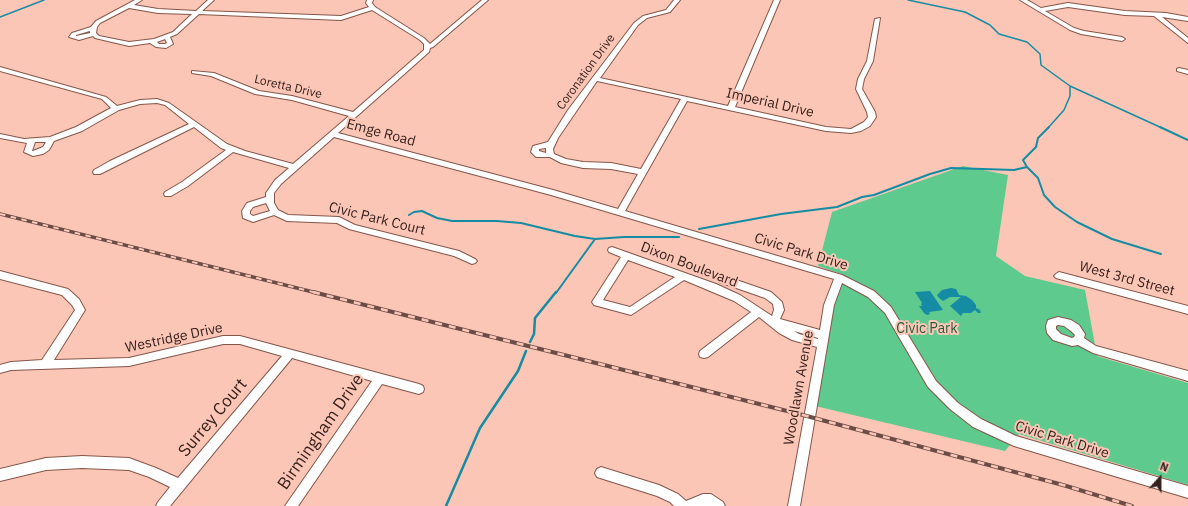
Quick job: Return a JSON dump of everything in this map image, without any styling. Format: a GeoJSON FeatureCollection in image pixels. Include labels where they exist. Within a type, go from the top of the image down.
{"type":"FeatureCollection","features":[{"type":"Feature","properties":{"kind":"street"},"geometry":{"type":"LineString","coordinates":[[139,0],[104,18],[94,31],[97,37],[129,44],[152,42],[158,46],[166,46],[170,44],[167,37],[183,27],[211,0]]}},
{"type":"Feature","properties":{"kind":"street"},"geometry":{"type":"LineString","coordinates":[[370,0],[369,3],[373,8],[422,39],[427,46],[431,46],[444,36],[485,0]]}},
{"type":"Feature","properties":{"kind":"street","name":"Coronation Drive"},"geometry":{"type":"LineString","coordinates":[[551,144],[571,112],[636,24],[645,17],[660,14],[671,9],[677,0]]}},
{"type":"Feature","properties":{"kind":"street"},"geometry":{"type":"LineString","coordinates":[[731,107],[777,0]]}},
{"type":"Feature","properties":{"kind":"street"},"geometry":{"type":"LineString","coordinates":[[1023,0],[1083,33],[1122,39]]}},
{"type":"Feature","properties":{"kind":"street"},"geometry":{"type":"LineString","coordinates":[[1039,10],[1068,5],[1125,13],[1174,15],[1188,18]]}},
{"type":"Feature","properties":{"kind":"street"},"geometry":{"type":"LineString","coordinates":[[129,6],[158,11],[341,18],[373,8]]}},
{"type":"Feature","properties":{"kind":"street"},"geometry":{"type":"LineString","coordinates":[[1155,14],[1188,40]]}},
{"type":"Feature","properties":{"kind":"street","name":"Imperial Drive"},"geometry":{"type":"LineString","coordinates":[[596,79],[731,107],[826,129],[851,131],[863,127],[870,121],[871,112],[859,89],[861,79],[870,61],[878,19]]}},
{"type":"Feature","properties":{"kind":"street","name":"Emge Road"},"geometry":{"type":"LineString","coordinates":[[333,134],[427,51],[427,46]]}},
{"type":"Feature","properties":{"kind":"street"},"geometry":{"type":"LineString","coordinates":[[1178,70],[1188,72]]}},
{"type":"Feature","properties":{"kind":"street"},"geometry":{"type":"LineString","coordinates":[[1,71],[104,98],[116,108]]}},
{"type":"Feature","properties":{"kind":"street","name":"Loretta Drive"},"geometry":{"type":"LineString","coordinates":[[194,72],[212,74],[257,93],[292,98],[355,115]]}},
{"type":"Feature","properties":{"kind":"street"},"geometry":{"type":"LineString","coordinates":[[620,212],[685,98]]}},
{"type":"Feature","properties":{"kind":"street"},"geometry":{"type":"LineString","coordinates":[[0,136],[14,140],[32,141],[51,138],[79,129],[116,108],[140,102],[157,101],[167,104],[231,150],[294,167]]}},
{"type":"Feature","properties":{"kind":"street"},"geometry":{"type":"LineString","coordinates":[[97,172],[194,124]]}},
{"type":"Feature","properties":{"kind":"street"},"geometry":{"type":"LineString","coordinates":[[270,199],[250,205],[246,211],[246,216],[253,219],[275,212],[270,203],[270,199],[270,193],[278,182],[333,134]]}},
{"type":"Feature","properties":{"kind":"street","name":"Emge Road"},"geometry":{"type":"LineString","coordinates":[[333,134],[620,212]]}},
{"type":"Feature","properties":{"kind":"street"},"geometry":{"type":"LineString","coordinates":[[32,141],[28,152],[33,154],[46,148],[51,138]]}},
{"type":"Feature","properties":{"kind":"street"},"geometry":{"type":"LineString","coordinates":[[551,144],[536,148],[535,152],[539,155],[551,155],[564,162],[583,165],[611,166],[643,172]]}},
{"type":"Feature","properties":{"kind":"street"},"geometry":{"type":"LineString","coordinates":[[551,144],[549,149],[551,155]]}},
{"type":"Feature","properties":{"kind":"street"},"geometry":{"type":"LineString","coordinates":[[168,194],[185,184],[231,150]]}},
{"type":"Feature","properties":{"kind":"street","name":"Civic Park Court"},"geometry":{"type":"LineString","coordinates":[[275,212],[286,218],[297,220],[319,218],[339,220],[352,227],[456,253],[472,262]]}},
{"type":"Feature","properties":{"kind":"street","name":"Civic Park Drive"},"geometry":{"type":"LineString","coordinates":[[620,212],[839,277],[871,294],[888,310],[932,384],[954,406],[977,423],[1014,441],[1188,492]]}},
{"type":"Feature","properties":{"kind":"street","name":"Dixon Boulevard"},"geometry":{"type":"LineString","coordinates":[[612,250],[737,298],[774,322],[783,330],[796,337],[823,340]]}},
{"type":"Feature","properties":{"kind":"street"},"geometry":{"type":"LineString","coordinates":[[626,256],[597,302],[632,311],[682,277]]}},
{"type":"Feature","properties":{"kind":"street"},"geometry":{"type":"LineString","coordinates":[[0,276],[65,292],[76,302],[80,310],[72,326],[45,365]]}},
{"type":"Feature","properties":{"kind":"street","name":"West 3rd Street"},"geometry":{"type":"LineString","coordinates":[[1059,276],[1188,310]]}},
{"type":"Feature","properties":{"kind":"street","name":"Woodlawn Avenue"},"geometry":{"type":"LineString","coordinates":[[794,506],[829,305],[839,277]]}},
{"type":"Feature","properties":{"kind":"street"},"geometry":{"type":"LineString","coordinates":[[722,279],[768,295],[777,302],[780,310],[774,322]]}},
{"type":"Feature","properties":{"kind":"street"},"geometry":{"type":"LineString","coordinates":[[704,354],[758,312]]}},
{"type":"Feature","properties":{"kind":"street","name":"Westridge Drive"},"geometry":{"type":"LineString","coordinates":[[0,369],[11,366],[129,362],[223,340],[240,340],[420,389]]}},
{"type":"Feature","properties":{"kind":"street"},"geometry":{"type":"LineString","coordinates":[[1079,340],[1093,349],[1188,376]]}},
{"type":"Feature","properties":{"kind":"street","name":"Surrey Court"},"geometry":{"type":"LineString","coordinates":[[162,506],[290,353]]}},
{"type":"Feature","properties":{"kind":"street","name":"Birmingham Drive"},"geometry":{"type":"LineString","coordinates":[[291,506],[380,378]]}},
{"type":"Feature","properties":{"kind":"street"},"geometry":{"type":"LineString","coordinates":[[0,475],[46,464],[82,462],[129,464],[152,472],[179,485]]}},
{"type":"Feature","properties":{"kind":"street"},"geometry":{"type":"LineString","coordinates":[[601,473],[659,491],[674,498],[683,506]]}},
{"type":"Feature","properties":{"kind":"street"},"geometry":{"type":"LineString","coordinates":[[689,506],[703,500],[711,500],[719,506]]}},
{"type":"Feature","properties":{"kind":"green space","name":"Civic Park"},"geometry":{"type":"Polygon","coordinates":[[[963,166],[1008,175],[996,256],[1025,276],[1085,290],[1097,356],[1188,383],[1188,485],[1019,434],[1005,451],[811,405],[833,290],[841,274],[818,266],[832,212],[963,166]]]}},
{"type":"Feature","properties":{"kind":"water"},"geometry":{"type":"Polygon","coordinates":[[[951,288],[956,289],[959,295],[966,296],[972,300],[976,305],[976,308],[980,310],[981,313],[978,313],[975,310],[971,313],[963,313],[961,316],[950,306],[961,297],[950,297],[943,301],[938,297],[937,295],[942,290],[951,288]]]}},
{"type":"Feature","properties":{"kind":"water"},"geometry":{"type":"Polygon","coordinates":[[[930,291],[943,310],[929,312],[930,314],[927,315],[919,306],[922,306],[922,303],[915,292],[930,291]]]}},
{"type":"Feature","properties":{"kind":"waterway"},"geometry":{"type":"LineString","coordinates":[[0,17],[44,0]]}},
{"type":"Feature","properties":{"kind":"waterway"},"geometry":{"type":"LineString","coordinates":[[908,0],[965,12],[990,25],[999,34],[1027,42],[1040,54],[1041,65],[1070,86]]}},
{"type":"Feature","properties":{"kind":"waterway"},"geometry":{"type":"LineString","coordinates":[[1048,128],[1064,110],[1070,96],[1070,86]]}},
{"type":"Feature","properties":{"kind":"waterway"},"geometry":{"type":"LineString","coordinates":[[1070,86],[1162,128]]}},
{"type":"Feature","properties":{"kind":"waterway"},"geometry":{"type":"LineString","coordinates":[[1160,127],[1188,140]]}},
{"type":"Feature","properties":{"kind":"waterway"},"geometry":{"type":"LineString","coordinates":[[1027,167],[1023,160],[1036,147],[1038,138],[1048,128]]}},
{"type":"Feature","properties":{"kind":"waterway"},"geometry":{"type":"LineString","coordinates":[[699,229],[781,214],[837,207],[862,197],[874,195],[930,174],[951,168],[1014,170],[1027,167]]}},
{"type":"Feature","properties":{"kind":"waterway"},"geometry":{"type":"LineString","coordinates":[[1027,167],[1038,178],[1044,195],[1055,207],[1077,222],[1112,239],[1161,254]]}},
{"type":"Feature","properties":{"kind":"waterway"},"geometry":{"type":"LineString","coordinates":[[409,215],[414,212],[422,211],[437,218],[452,221],[497,221],[521,223],[575,236],[595,239]]}},
{"type":"Feature","properties":{"kind":"waterway"},"geometry":{"type":"LineString","coordinates":[[595,239],[624,237],[679,237]]}},
{"type":"Feature","properties":{"kind":"waterway"},"geometry":{"type":"LineString","coordinates":[[556,293],[595,239]]}},
{"type":"Feature","properties":{"kind":"waterway"},"geometry":{"type":"LineString","coordinates":[[530,342],[534,334],[535,318],[556,292]]}},
{"type":"Feature","properties":{"kind":"waterway"},"geometry":{"type":"LineString","coordinates":[[446,506],[480,428],[518,371],[526,351]]}},
{"type":"Feature","properties":{"kind":"railway"},"geometry":{"type":"LineString","coordinates":[[0,214],[315,292]]}},
{"type":"Feature","properties":{"kind":"railway"},"geometry":{"type":"LineString","coordinates":[[315,292],[803,415],[1063,485],[1132,506]]}}]}
